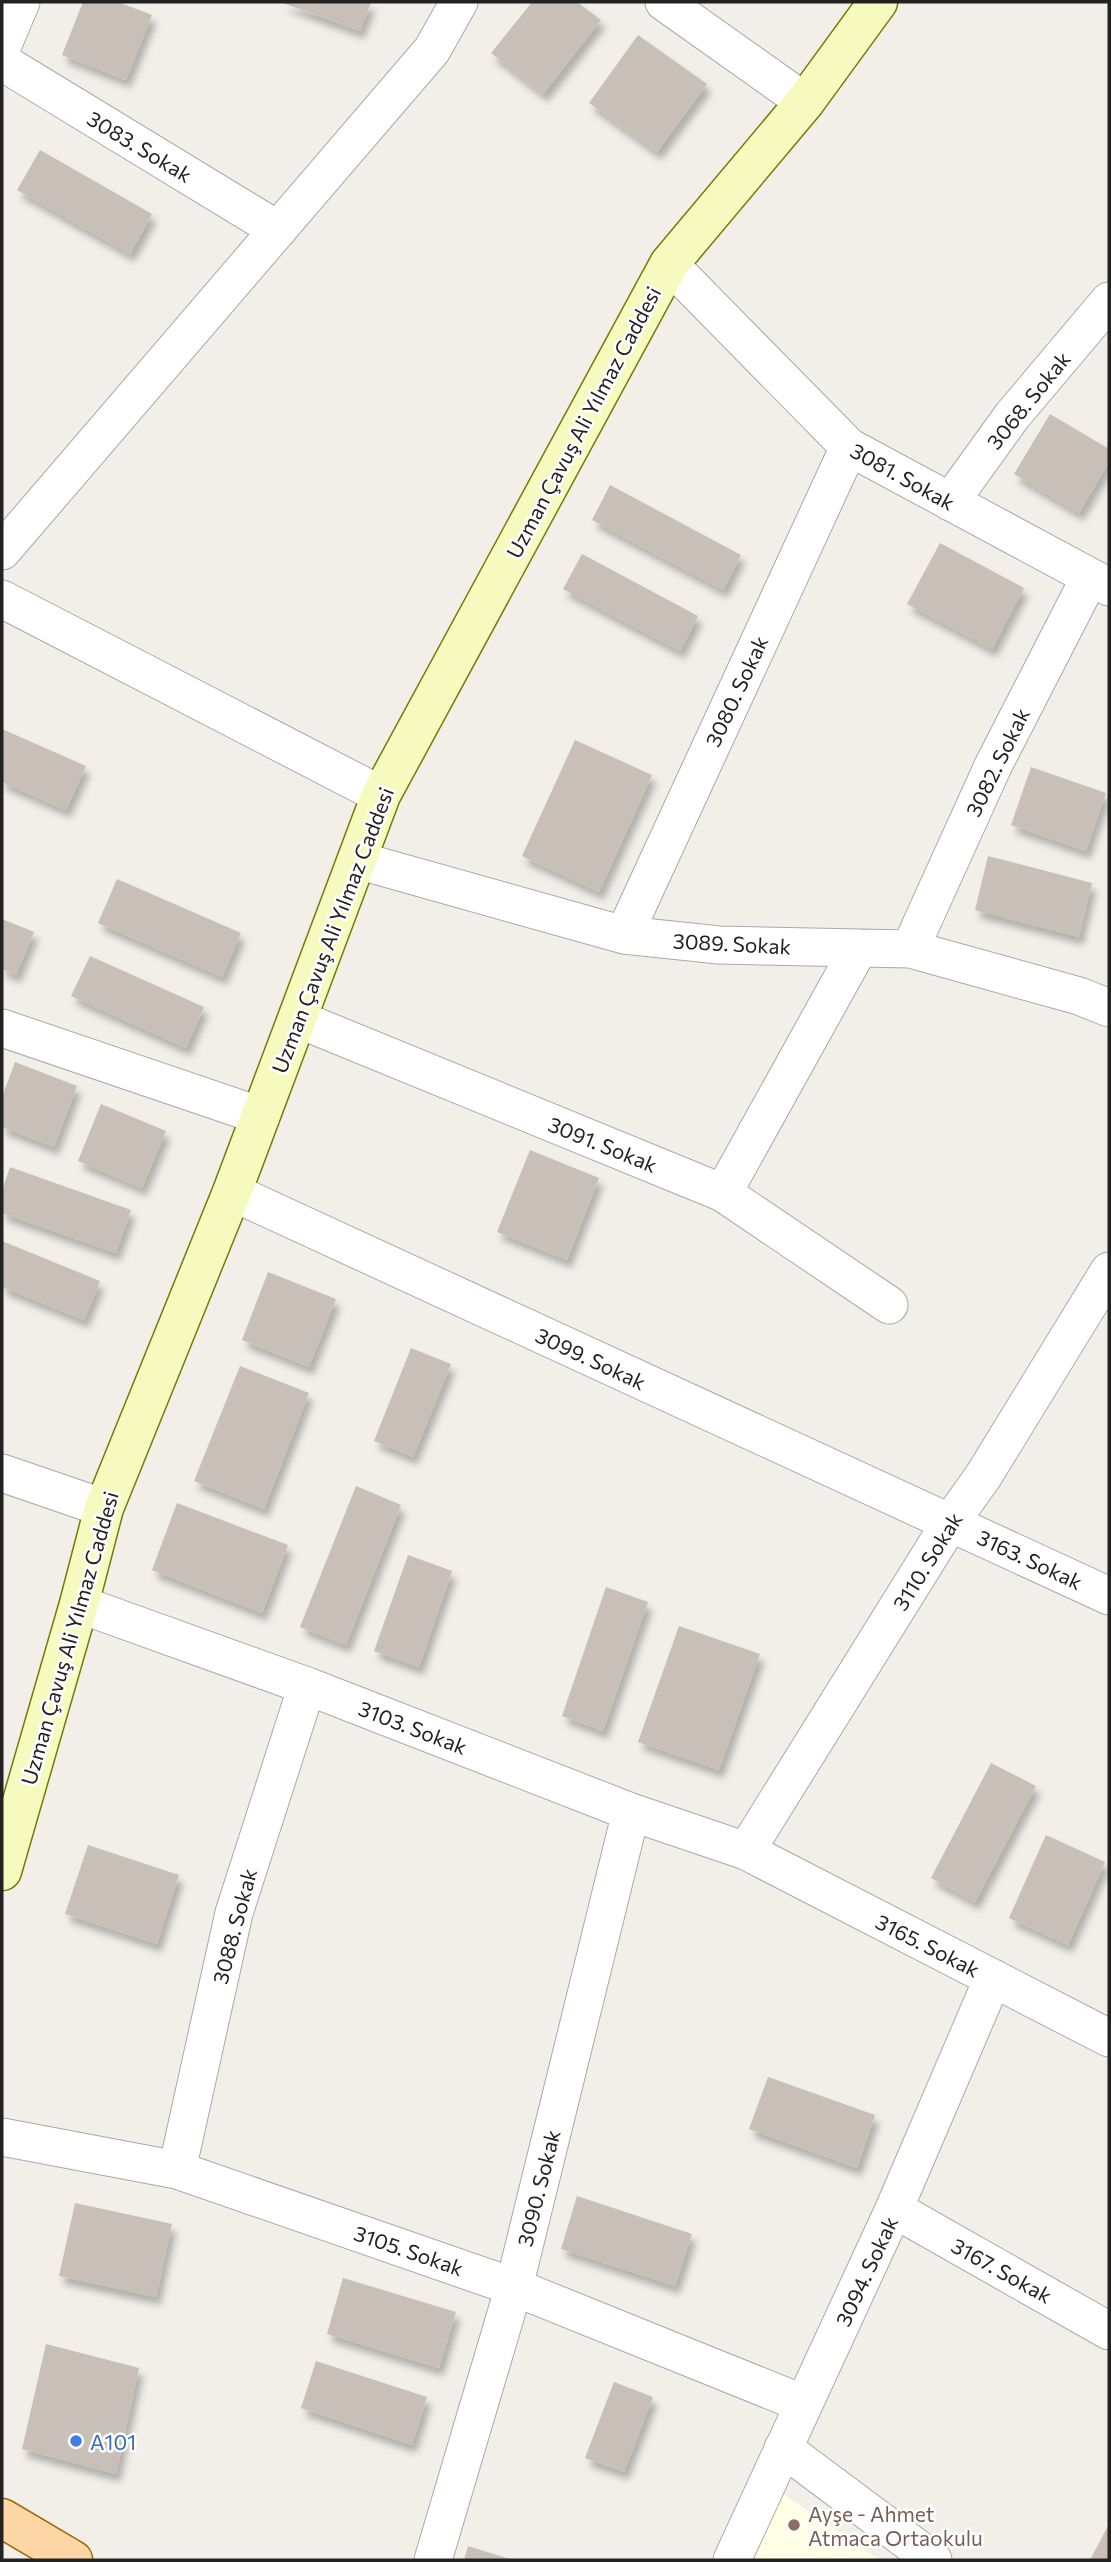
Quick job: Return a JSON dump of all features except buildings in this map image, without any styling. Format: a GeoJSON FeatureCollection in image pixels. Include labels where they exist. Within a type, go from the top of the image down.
{"type":"FeatureCollection","features":[{"type":"Feature","properties":{"kind":"main road"},"geometry":{"type":"LineString","coordinates":[[2,2518],[73,2560]]}},
{"type":"Feature","properties":{"kind":"street"},"geometry":{"type":"LineString","coordinates":[[2,47],[22,2]]}},
{"type":"Feature","properties":{"kind":"street"},"geometry":{"type":"LineString","coordinates":[[2,551],[432,50],[458,2]]}},
{"type":"Feature","properties":{"kind":"street"},"geometry":{"type":"LineString","coordinates":[[664,2],[805,102]]}},
{"type":"Feature","properties":{"kind":"street","name":"Uzman Çavuş Ali Yılmaz Caddesi"},"geometry":{"type":"LineString","coordinates":[[2,1871],[79,1604],[103,1508],[232,1192],[382,795],[669,264],[805,102],[878,2]]}},
{"type":"Feature","properties":{"kind":"street","name":"3083. Sokak"},"geometry":{"type":"LineString","coordinates":[[2,62],[278,230]]}},
{"type":"Feature","properties":{"kind":"street","name":"3081. Sokak"},"geometry":{"type":"LineString","coordinates":[[669,264],[849,447],[1099,582]]}},
{"type":"Feature","properties":{"kind":"street","name":"3068. Sokak"},"geometry":{"type":"LineString","coordinates":[[950,502],[1012,416],[1109,301]]}},
{"type":"Feature","properties":{"kind":"street","name":"3080. Sokak"},"geometry":{"type":"LineString","coordinates":[[624,935],[849,447]]}},
{"type":"Feature","properties":{"kind":"street","name":"3082. Sokak"},"geometry":{"type":"LineString","coordinates":[[910,949],[993,766],[1099,582]]}},
{"type":"Feature","properties":{"kind":"street"},"geometry":{"type":"LineString","coordinates":[[2,599],[382,795]]}},
{"type":"Feature","properties":{"kind":"street","name":"3089. Sokak"},"geometry":{"type":"LineString","coordinates":[[357,860],[624,935],[719,945],[910,949],[1079,996],[1109,1008]]}},
{"type":"Feature","properties":{"kind":"street"},"geometry":{"type":"LineString","coordinates":[[723,1194],[859,948]]}},
{"type":"Feature","properties":{"kind":"street","name":"3091. Sokak"},"geometry":{"type":"LineString","coordinates":[[298,1019],[723,1194],[889,1305]]}},
{"type":"Feature","properties":{"kind":"street"},"geometry":{"type":"LineString","coordinates":[[2,1028],[261,1116]]}},
{"type":"Feature","properties":{"kind":"street","name":"3099. Sokak"},"geometry":{"type":"LineString","coordinates":[[232,1192],[950,1523]]}},
{"type":"Feature","properties":{"kind":"street","name":"3110. Sokak"},"geometry":{"type":"LineString","coordinates":[[746,1851],[950,1523],[984,1475],[1109,1271]]}},
{"type":"Feature","properties":{"kind":"street"},"geometry":{"type":"LineString","coordinates":[[2,1473],[103,1508]]}},
{"type":"Feature","properties":{"kind":"street","name":"3163. Sokak"},"geometry":{"type":"LineString","coordinates":[[950,1523],[1109,1596]]}},
{"type":"Feature","properties":{"kind":"street","name":"3103. Sokak"},"geometry":{"type":"LineString","coordinates":[[79,1604],[307,1686],[631,1812],[746,1851]]}},
{"type":"Feature","properties":{"kind":"street","name":"3088. Sokak"},"geometry":{"type":"LineString","coordinates":[[177,2169],[234,1913],[307,1686]]}},
{"type":"Feature","properties":{"kind":"street","name":"3090. Sokak"},"geometry":{"type":"LineString","coordinates":[[433,2560],[514,2287],[631,1812]]}},
{"type":"Feature","properties":{"kind":"street","name":"3165. Sokak"},"geometry":{"type":"LineString","coordinates":[[746,1851],[1109,2038]]}},
{"type":"Feature","properties":{"kind":"street","name":"3094. Sokak"},"geometry":{"type":"LineString","coordinates":[[732,2560],[894,2209],[993,1978]]}},
{"type":"Feature","properties":{"kind":"street","name":"3105. Sokak"},"geometry":{"type":"LineString","coordinates":[[2,2137],[177,2169],[514,2287],[804,2404]]}},
{"type":"Feature","properties":{"kind":"street","name":"3167. Sokak"},"geometry":{"type":"LineString","coordinates":[[894,2209],[1109,2331]]}},
{"type":"Feature","properties":{"kind":"street"},"geometry":{"type":"LineString","coordinates":[[783,2448],[933,2560]]}},
{"type":"Feature","properties":{"kind":"shaded area","name":"Ayşe - Ahmet Atmaca Ortaokulu"},"geometry":{"type":"Polygon","coordinates":[[[777,2490],[880,2560],[744,2560],[777,2490]]]}},
{"type":"Feature","properties":{"kind":"place","name":"A101"},"geometry":{"type":"Point","coordinates":[76,2441]}},
{"type":"Feature","properties":{"kind":"place","name":"Ayşe - Ahmet Atmaca Ortaokulu"},"geometry":{"type":"Point","coordinates":[794,2525]}}]}
